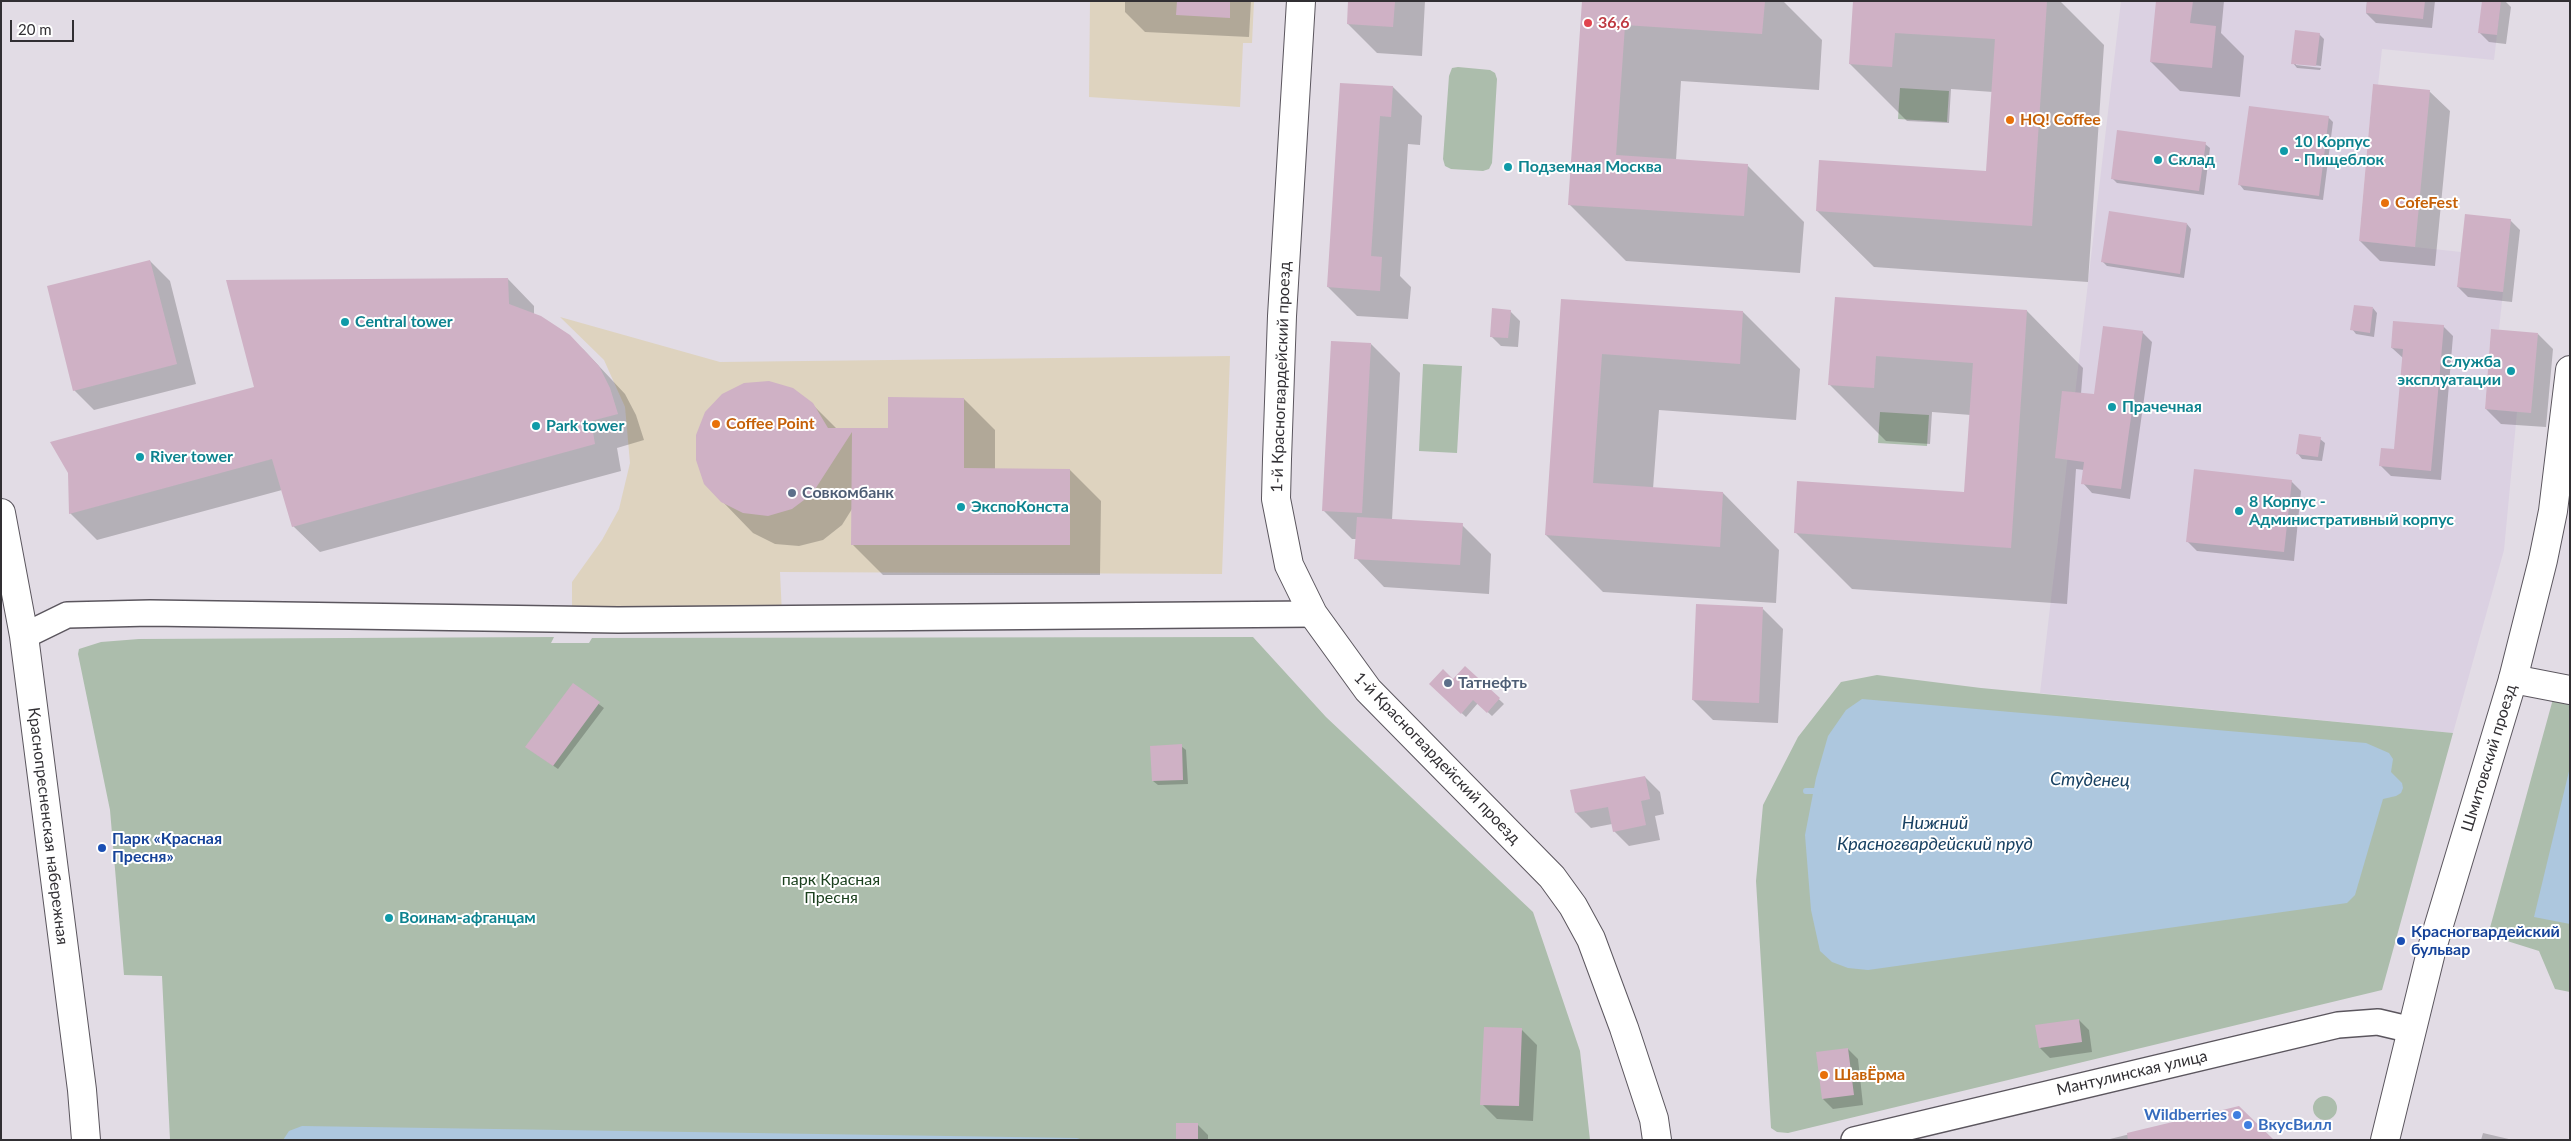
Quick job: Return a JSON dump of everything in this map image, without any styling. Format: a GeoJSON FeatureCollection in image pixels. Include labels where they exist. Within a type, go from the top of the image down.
{"type":"FeatureCollection","features":[{"type":"Feature","properties":{"kind":"main road","name":"1-й Красногвардейский проезд"},"geometry":{"type":"LineString","coordinates":[[1301,1],[1282,316],[1276,500],[1289,565],[1313,614],[1368,690],[1552,877],[1574,906],[1591,939],[1624,1028],[1654,1119],[1657,1140]]}},
{"type":"Feature","properties":{"kind":"main road","name":"Шмитовский проезд"},"geometry":{"type":"LineString","coordinates":[[2385,1140],[2432,948],[2513,680],[2553,512],[2570,370]]}},
{"type":"Feature","properties":{"kind":"main road","name":"Краснопресненская набережная"},"geometry":{"type":"LineString","coordinates":[[1,513],[24,636],[82,1090],[86,1140]]}},
{"type":"Feature","properties":{"kind":"main road"},"geometry":{"type":"LineString","coordinates":[[2513,680],[2570,690]]}},
{"type":"Feature","properties":{"kind":"street"},"geometry":{"type":"LineString","coordinates":[[24,636],[67,615],[150,613],[618,620],[1313,614]]}},
{"type":"Feature","properties":{"kind":"street","name":"Мантулинская улица"},"geometry":{"type":"LineString","coordinates":[[1854,1140],[2338,1025],[2378,1022],[2412,1030]]}},
{"type":"Feature","properties":{"kind":"shaded area"},"geometry":{"type":"Polygon","coordinates":[[[1090,1],[1254,1],[1252,43],[1243,43],[1240,107],[1089,97],[1090,1]]]}},
{"type":"Feature","properties":{"kind":"shaded area"},"geometry":{"type":"Polygon","coordinates":[[[2121,1],[2501,1],[2494,60],[2382,49],[2378,85],[2373,85],[2359,241],[2461,252],[2457,287],[2503,292],[2499,329],[2491,329],[2485,409],[2517,412],[2504,550],[2453,733],[2040,693],[2121,1]]]}},
{"type":"Feature","properties":{"kind":"shaded area"},"geometry":{"type":"Polygon","coordinates":[[[560,317],[720,362],[1230,356],[1222,574],[780,572],[782,615],[572,612],[572,582],[602,540],[619,509],[630,463],[625,407],[604,360],[560,317]]]}},
{"type":"Feature","properties":{"kind":"green space"},"geometry":{"type":"Polygon","coordinates":[[[1452,68],[1490,70],[1495,73],[1497,79],[1492,163],[1489,169],[1483,171],[1451,169],[1445,166],[1443,159],[1449,76],[1452,68]]]}},
{"type":"Feature","properties":{"kind":"green space"},"geometry":{"type":"Polygon","coordinates":[[[1900,88],[1949,91],[1947,122],[1898,119],[1900,88]]]}},
{"type":"Feature","properties":{"kind":"green space"},"geometry":{"type":"Polygon","coordinates":[[[1423,364],[1462,366],[1457,453],[1419,451],[1423,364]]]}},
{"type":"Feature","properties":{"kind":"green space"},"geometry":{"type":"Polygon","coordinates":[[[1880,412],[1929,415],[1927,446],[1878,443],[1880,412]]]}},
{"type":"Feature","properties":{"kind":"green space","name":"парк Красная Пресня"},"geometry":{"type":"Polygon","coordinates":[[[554,637],[551,643],[589,643],[592,638],[1253,637],[1326,717],[1533,912],[1580,1051],[1590,1140],[170,1140],[162,976],[124,975],[110,810],[78,654],[79,649],[101,642],[139,639],[554,637]]]}},
{"type":"Feature","properties":{"kind":"green space"},"geometry":{"type":"Polygon","coordinates":[[[1877,675],[1981,688],[2453,733],[2382,990],[1788,1133],[1777,1132],[1771,1128],[1756,881],[1763,805],[1798,737],[1841,682],[1877,675]]]}},
{"type":"Feature","properties":{"kind":"green space"},"geometry":{"type":"Polygon","coordinates":[[[2553,699],[2570,703],[2570,992],[2555,989],[2539,951],[2488,935],[2553,699]]]}},
{"type":"Feature","properties":{"kind":"green space"},"geometry":{"type":"Polygon","coordinates":[[[2325,1096],[2330,1097],[2336,1103],[2336,1113],[2330,1119],[2325,1120],[2320,1119],[2314,1113],[2313,1108],[2314,1103],[2320,1097],[2325,1096]]]}},
{"type":"Feature","properties":{"kind":"water","name":"Нижний Красногвардейский пруд"},"geometry":{"type":"Polygon","coordinates":[[[1862,699],[2366,743],[2389,753],[2393,759],[2391,772],[2402,783],[2403,788],[2401,793],[2396,796],[2383,799],[2355,895],[2347,903],[1868,970],[1848,968],[1832,962],[1820,951],[1811,910],[1805,835],[1816,778],[1828,736],[1846,710],[1862,699]]]}},
{"type":"Feature","properties":{"kind":"water"},"geometry":{"type":"Polygon","coordinates":[[[2570,767],[2570,924],[2534,917],[2570,767]]]}},
{"type":"Feature","properties":{"kind":"water"},"geometry":{"type":"Polygon","coordinates":[[[302,1126],[1077,1138],[1083,1140],[283,1140],[289,1131],[302,1126]]]}},
{"type":"Feature","properties":{"kind":"building"},"geometry":{"type":"Polygon","coordinates":[[[1177,1],[1230,1],[1230,18],[1176,15],[1177,1]]]}},
{"type":"Feature","properties":{"kind":"building"},"geometry":{"type":"Polygon","coordinates":[[[1348,1],[1395,1],[1393,27],[1347,24],[1348,1]]]}},
{"type":"Feature","properties":{"kind":"building"},"geometry":{"type":"Polygon","coordinates":[[[1582,1],[1765,1],[1762,34],[1625,25],[1616,155],[1748,164],[1744,216],[1568,205],[1582,1]]]}},
{"type":"Feature","properties":{"kind":"building"},"geometry":{"type":"Polygon","coordinates":[[[1853,1],[2047,1],[2032,226],[1816,211],[1819,160],[1986,171],[1995,39],[1895,33],[1892,67],[1849,64],[1853,1]]]}},
{"type":"Feature","properties":{"kind":"building"},"geometry":{"type":"Polygon","coordinates":[[[2156,1],[2193,1],[2190,23],[2216,26],[2212,68],[2150,62],[2156,1]]]}},
{"type":"Feature","properties":{"kind":"building"},"geometry":{"type":"Polygon","coordinates":[[[2367,1],[2425,1],[2423,19],[2366,13],[2367,1]]]}},
{"type":"Feature","properties":{"kind":"building"},"geometry":{"type":"Polygon","coordinates":[[[2482,1],[2501,1],[2497,35],[2478,33],[2482,1]]]}},
{"type":"Feature","properties":{"kind":"building"},"geometry":{"type":"Polygon","coordinates":[[[2295,30],[2320,33],[2316,66],[2291,64],[2295,30]]]}},
{"type":"Feature","properties":{"kind":"building"},"geometry":{"type":"Polygon","coordinates":[[[1340,83],[1393,86],[1391,117],[1380,116],[1371,256],[1382,257],[1380,291],[1327,287],[1340,83]]]}},
{"type":"Feature","properties":{"kind":"building"},"geometry":{"type":"Polygon","coordinates":[[[2373,84],[2430,90],[2415,247],[2359,241],[2373,84]]]}},
{"type":"Feature","properties":{"kind":"building","name":"10 Корпус - Пищеблок"},"geometry":{"type":"Polygon","coordinates":[[[2249,106],[2329,116],[2319,196],[2238,185],[2249,106]]]}},
{"type":"Feature","properties":{"kind":"building","name":"Склад"},"geometry":{"type":"Polygon","coordinates":[[[2117,130],[2206,142],[2199,191],[2111,179],[2117,130]]]}},
{"type":"Feature","properties":{"kind":"building"},"geometry":{"type":"Polygon","coordinates":[[[2109,211],[2187,223],[2180,274],[2101,262],[2109,211]]]}},
{"type":"Feature","properties":{"kind":"building"},"geometry":{"type":"Polygon","coordinates":[[[2465,214],[2511,219],[2503,292],[2457,287],[2465,214]]]}},
{"type":"Feature","properties":{"kind":"building"},"geometry":{"type":"Polygon","coordinates":[[[150,260],[177,364],[73,391],[47,286],[150,260]]]}},
{"type":"Feature","properties":{"kind":"building"},"geometry":{"type":"Polygon","coordinates":[[[508,278],[509,304],[541,316],[570,335],[599,366],[610,388],[618,414],[591,421],[595,444],[292,527],[272,459],[69,514],[68,473],[50,442],[254,387],[226,280],[508,278]]]}},
{"type":"Feature","properties":{"kind":"building"},"geometry":{"type":"Polygon","coordinates":[[[1835,297],[2027,310],[2011,548],[1794,533],[1797,481],[1964,492],[1973,363],[1876,356],[1874,388],[1828,385],[1835,297]]]}},
{"type":"Feature","properties":{"kind":"building"},"geometry":{"type":"Polygon","coordinates":[[[1561,299],[1743,311],[1740,364],[1602,354],[1593,483],[1723,492],[1720,547],[1545,535],[1561,299]]]}},
{"type":"Feature","properties":{"kind":"building"},"geometry":{"type":"Polygon","coordinates":[[[2354,305],[2373,307],[2370,333],[2350,330],[2354,305]]]}},
{"type":"Feature","properties":{"kind":"building"},"geometry":{"type":"Polygon","coordinates":[[[1492,308],[1511,310],[1508,338],[1490,337],[1492,308]]]}},
{"type":"Feature","properties":{"kind":"building"},"geometry":{"type":"Polygon","coordinates":[[[2393,321],[2444,325],[2431,471],[2379,466],[2381,448],[2394,449],[2403,349],[2391,348],[2393,321]]]}},
{"type":"Feature","properties":{"kind":"building","name":"Прачечная"},"geometry":{"type":"Polygon","coordinates":[[[2103,326],[2143,331],[2121,489],[2081,484],[2084,462],[2055,458],[2062,391],[2094,394],[2103,326]]]}},
{"type":"Feature","properties":{"kind":"building","name":"Служба эксплуатации"},"geometry":{"type":"Polygon","coordinates":[[[2491,329],[2538,333],[2531,413],[2485,409],[2491,329]]]}},
{"type":"Feature","properties":{"kind":"building"},"geometry":{"type":"Polygon","coordinates":[[[1331,341],[1371,343],[1362,513],[1322,511],[1331,341]]]}},
{"type":"Feature","properties":{"kind":"building","name":"ЭкспоКонста"},"geometry":{"type":"Polygon","coordinates":[[[769,381],[793,388],[813,403],[828,428],[888,428],[888,397],[964,398],[964,468],[1070,469],[1070,545],[851,545],[852,432],[812,494],[792,509],[768,516],[743,513],[721,502],[704,484],[696,460],[696,435],[705,412],[722,394],[744,383],[769,381]]]}},
{"type":"Feature","properties":{"kind":"building"},"geometry":{"type":"Polygon","coordinates":[[[2299,434],[2321,437],[2318,457],[2296,454],[2299,434]]]}},
{"type":"Feature","properties":{"kind":"building","name":"8 Корпус - Административный корпус"},"geometry":{"type":"Polygon","coordinates":[[[2194,469],[2292,480],[2284,552],[2186,542],[2194,469]]]}},
{"type":"Feature","properties":{"kind":"building"},"geometry":{"type":"Polygon","coordinates":[[[1357,517],[1463,523],[1460,565],[1354,559],[1357,517]]]}},
{"type":"Feature","properties":{"kind":"building"},"geometry":{"type":"Polygon","coordinates":[[[1696,604],[1763,607],[1759,703],[1692,700],[1696,604]]]}},
{"type":"Feature","properties":{"kind":"building"},"geometry":{"type":"Polygon","coordinates":[[[1465,666],[1500,698],[1487,713],[1473,700],[1461,714],[1429,684],[1443,669],[1453,679],[1465,666]]]}},
{"type":"Feature","properties":{"kind":"building"},"geometry":{"type":"Polygon","coordinates":[[[573,683],[600,702],[553,766],[525,747],[573,683]]]}},
{"type":"Feature","properties":{"kind":"building"},"geometry":{"type":"Polygon","coordinates":[[[1182,744],[1183,780],[1152,781],[1150,746],[1182,744]]]}},
{"type":"Feature","properties":{"kind":"building"},"geometry":{"type":"Polygon","coordinates":[[[1645,776],[1650,799],[1641,801],[1646,825],[1613,832],[1608,807],[1575,813],[1570,790],[1645,776]]]}},
{"type":"Feature","properties":{"kind":"building"},"geometry":{"type":"Polygon","coordinates":[[[2079,1019],[2082,1042],[2039,1048],[2035,1025],[2079,1019]]]}},
{"type":"Feature","properties":{"kind":"building"},"geometry":{"type":"Polygon","coordinates":[[[1484,1027],[1522,1028],[1519,1106],[1480,1105],[1484,1027]]]}},
{"type":"Feature","properties":{"kind":"building"},"geometry":{"type":"Polygon","coordinates":[[[1848,1048],[1854,1095],[1822,1099],[1816,1052],[1848,1048]]]}},
{"type":"Feature","properties":{"kind":"building"},"geometry":{"type":"Polygon","coordinates":[[[2239,1106],[2274,1140],[2128,1140],[2127,1133],[2239,1106]]]}},
{"type":"Feature","properties":{"kind":"building"},"geometry":{"type":"Polygon","coordinates":[[[1176,1123],[1198,1123],[1198,1140],[1176,1140],[1176,1123]]]}},
{"type":"Feature","properties":{"kind":"waterway","name":"Студенец"},"geometry":{"type":"LineString","coordinates":[[1806,791],[1820,791]]}},
{"type":"Feature","properties":{"kind":"place","name":"36,6"},"geometry":{"type":"Point","coordinates":[1588,23]}},
{"type":"Feature","properties":{"kind":"place","name":"HQ! Coffee"},"geometry":{"type":"Point","coordinates":[2010,120]}},
{"type":"Feature","properties":{"kind":"place","name":"10 Корпус - Пищеблок"},"geometry":{"type":"Point","coordinates":[2284,151]}},
{"type":"Feature","properties":{"kind":"place","name":"Склад"},"geometry":{"type":"Point","coordinates":[2158,160]}},
{"type":"Feature","properties":{"kind":"place","name":"Подземная Москва"},"geometry":{"type":"Point","coordinates":[1508,167]}},
{"type":"Feature","properties":{"kind":"place","name":"CofeFest"},"geometry":{"type":"Point","coordinates":[2385,203]}},
{"type":"Feature","properties":{"kind":"place","name":"Central tower"},"geometry":{"type":"Point","coordinates":[345,322]}},
{"type":"Feature","properties":{"kind":"place","name":"Служба эксплуатации"},"geometry":{"type":"Point","coordinates":[2511,371]}},
{"type":"Feature","properties":{"kind":"place","name":"Прачечная"},"geometry":{"type":"Point","coordinates":[2112,407]}},
{"type":"Feature","properties":{"kind":"place","name":"Coffee Point"},"geometry":{"type":"Point","coordinates":[716,424]}},
{"type":"Feature","properties":{"kind":"place","name":"Park tower"},"geometry":{"type":"Point","coordinates":[536,426]}},
{"type":"Feature","properties":{"kind":"place","name":"River tower"},"geometry":{"type":"Point","coordinates":[140,457]}},
{"type":"Feature","properties":{"kind":"place","name":"Совкомбанк"},"geometry":{"type":"Point","coordinates":[792,493]}},
{"type":"Feature","properties":{"kind":"place","name":"ЭкспоКонста"},"geometry":{"type":"Point","coordinates":[961,507]}},
{"type":"Feature","properties":{"kind":"place","name":"8 Корпус - Административный корпус"},"geometry":{"type":"Point","coordinates":[2239,511]}},
{"type":"Feature","properties":{"kind":"place","name":"Татнефть"},"geometry":{"type":"Point","coordinates":[1448,683]}},
{"type":"Feature","properties":{"kind":"place","name":"Парк «Красная Пресня»"},"geometry":{"type":"Point","coordinates":[102,848]}},
{"type":"Feature","properties":{"kind":"place","name":"Воинам-афганцам"},"geometry":{"type":"Point","coordinates":[389,918]}},
{"type":"Feature","properties":{"kind":"place","name":"Красногвардейский бульвар"},"geometry":{"type":"Point","coordinates":[2401,941]}},
{"type":"Feature","properties":{"kind":"place","name":"ШавЁрма"},"geometry":{"type":"Point","coordinates":[1824,1075]}},
{"type":"Feature","properties":{"kind":"place","name":"Wildberries"},"geometry":{"type":"Point","coordinates":[2237,1115]}},
{"type":"Feature","properties":{"kind":"place","name":"ВкусВилл"},"geometry":{"type":"Point","coordinates":[2248,1125]}}]}
